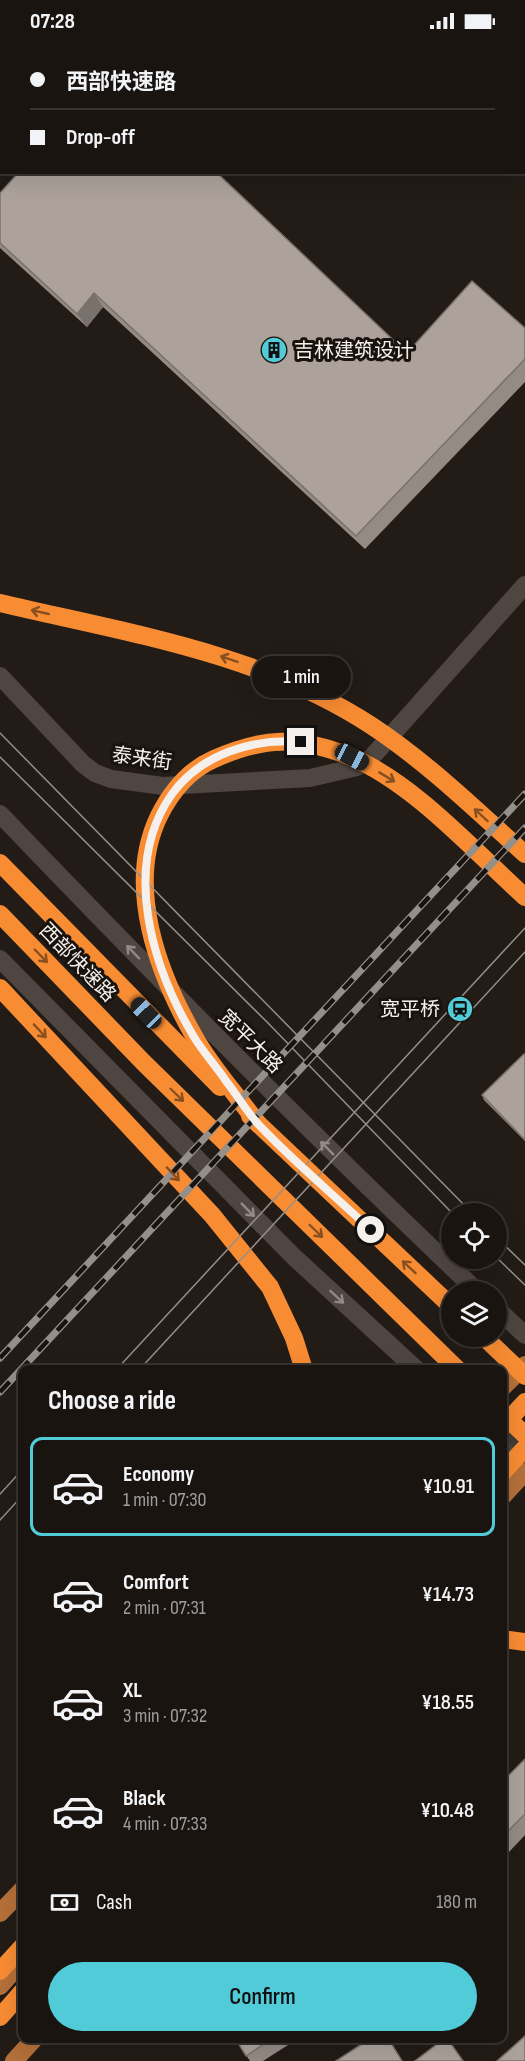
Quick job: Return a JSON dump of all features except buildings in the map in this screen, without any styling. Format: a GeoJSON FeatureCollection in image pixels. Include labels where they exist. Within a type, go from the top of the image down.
{"type":"FeatureCollection","features":[{"type":"Feature","properties":{"kind":"highway"},"geometry":{"type":"LineString","coordinates":[[0,603],[203,651],[302,687],[371,725],[401,746],[525,854]]}},
{"type":"Feature","properties":{"kind":"highway"},"geometry":{"type":"LineString","coordinates":[[258,1124],[194,1037],[162,970],[150,925],[145,880],[149,841],[164,806],[191,772],[232,751],[255,743],[279,740],[309,744],[352,757],[396,782],[525,897]]}},
{"type":"Feature","properties":{"kind":"highway","name":"西部快速路"},"geometry":{"type":"LineString","coordinates":[[0,863],[178,1046],[441,1297]]}},
{"type":"Feature","properties":{"kind":"highway","name":"西部快速路"},"geometry":{"type":"LineString","coordinates":[[0,914],[152,1071],[453,1365]]}},
{"type":"Feature","properties":{"kind":"highway"},"geometry":{"type":"LineString","coordinates":[[0,988],[212,1215],[270,1287],[294,1338],[302,1365]]}},
{"type":"Feature","properties":{"kind":"highway"},"geometry":{"type":"LineString","coordinates":[[495,1347],[525,1376]]}},
{"type":"Feature","properties":{"kind":"highway"},"geometry":{"type":"LineString","coordinates":[[507,1422],[525,1402]]}},
{"type":"Feature","properties":{"kind":"highway"},"geometry":{"type":"LineString","coordinates":[[507,1418],[525,1435]]}},
{"type":"Feature","properties":{"kind":"highway"},"geometry":{"type":"LineString","coordinates":[[507,1468],[525,1448]]}},
{"type":"Feature","properties":{"kind":"highway"},"geometry":{"type":"LineString","coordinates":[[507,1640],[525,1642]]}},
{"type":"Feature","properties":{"kind":"highway"},"geometry":{"type":"LineString","coordinates":[[0,1971],[18,1951]]}},
{"type":"Feature","properties":{"kind":"highway"},"geometry":{"type":"LineString","coordinates":[[0,2017],[18,1997]]}},
{"type":"Feature","properties":{"kind":"main road","name":"泰来街"},"geometry":{"type":"LineString","coordinates":[[0,676],[83,764],[95,773],[111,779],[163,786],[310,778],[357,767],[371,758],[525,585]]}},
{"type":"Feature","properties":{"kind":"main road","name":"宽平大路"},"geometry":{"type":"LineString","coordinates":[[0,814],[202,1025],[466,1281]]}},
{"type":"Feature","properties":{"kind":"main road"},"geometry":{"type":"LineString","coordinates":[[0,959],[294,1257],[412,1365]]}},
{"type":"Feature","properties":{"kind":"main road"},"geometry":{"type":"LineString","coordinates":[[507,1318],[525,1335]]}},
{"type":"Feature","properties":{"kind":"main road"},"geometry":{"type":"LineString","coordinates":[[507,1383],[525,1365]]}},
{"type":"Feature","properties":{"kind":"main road"},"geometry":{"type":"LineString","coordinates":[[507,1454],[525,1471],[507,1491]]}},
{"type":"Feature","properties":{"kind":"main road"},"geometry":{"type":"LineString","coordinates":[[0,1914],[18,1894]]}},
{"type":"Feature","properties":{"kind":"main road"},"geometry":{"type":"LineString","coordinates":[[0,1986],[18,1966]]}},
{"type":"Feature","properties":{"kind":"main road"},"geometry":{"type":"LineString","coordinates":[[14,2061],[30,2043]]}},
{"type":"Feature","properties":{"kind":"tunnel"},"geometry":{"type":"LineString","coordinates":[[507,1444],[525,1425]]}},
{"type":"Feature","properties":{"kind":"tram line"},"geometry":{"type":"LineString","coordinates":[[0,733],[462,1203]]}},
{"type":"Feature","properties":{"kind":"tram line"},"geometry":{"type":"LineString","coordinates":[[0,757],[268,1023],[442,1203]]}},
{"type":"Feature","properties":{"kind":"tram line"},"geometry":{"type":"LineString","coordinates":[[121,1365],[525,928]]}},
{"type":"Feature","properties":{"kind":"tram line"},"geometry":{"type":"LineString","coordinates":[[144,1365],[525,952]]}},
{"type":"Feature","properties":{"kind":"tram line"},"geometry":{"type":"LineString","coordinates":[[507,1248],[525,1265]]}},
{"type":"Feature","properties":{"kind":"tram line"},"geometry":{"type":"LineString","coordinates":[[507,1268],[525,1285]]}},
{"type":"Feature","properties":{"kind":"tram line"},"geometry":{"type":"LineString","coordinates":[[0,1494],[18,1474]]}},
{"type":"Feature","properties":{"kind":"tram line"},"geometry":{"type":"LineString","coordinates":[[0,1520],[18,1500]]}},
{"type":"Feature","properties":{"kind":"railway"},"geometry":{"type":"LineString","coordinates":[[0,1358],[525,794]]}},
{"type":"Feature","properties":{"kind":"railway"},"geometry":{"type":"LineString","coordinates":[[25,1365],[525,828]]}},
{"type":"Feature","properties":{"kind":"railway"},"geometry":{"type":"LineString","coordinates":[[0,1392],[18,1373]]}},
{"type":"Feature","properties":{"kind":"place","name":"吉林建筑设计"},"geometry":{"type":"Point","coordinates":[274,350]}},
{"type":"Feature","properties":{"kind":"place","name":"宽平桥"},"geometry":{"type":"Point","coordinates":[460,1009]}},
{"type":"Feature","properties":{"kind":"route"},"geometry":{"type":"LineString","coordinates":[[301,742],[279,740],[255,743],[232,751],[191,772],[177,787],[156,822],[145,858],[150,925],[162,970],[194,1037],[258,1124],[371,1230]]}}]}
